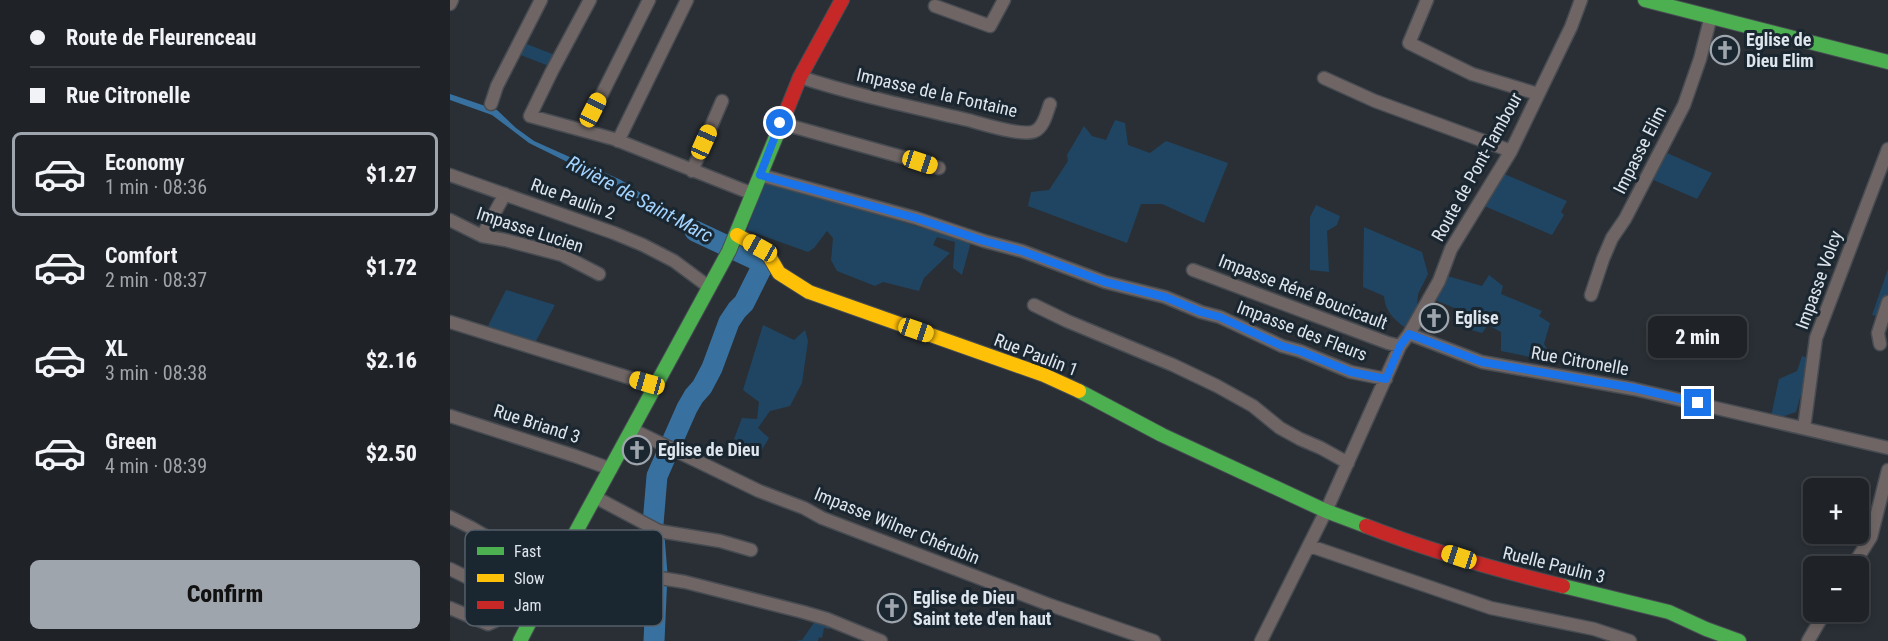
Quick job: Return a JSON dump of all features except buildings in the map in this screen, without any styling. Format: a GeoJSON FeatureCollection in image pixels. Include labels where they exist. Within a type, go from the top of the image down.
{"type":"FeatureCollection","features":[{"type":"Feature","properties":{"kind":"street"},"geometry":{"type":"LineString","coordinates":[[450,4],[452,0]]}},
{"type":"Feature","properties":{"kind":"street"},"geometry":{"type":"LineString","coordinates":[[491,104],[497,86],[542,0]]}},
{"type":"Feature","properties":{"kind":"street"},"geometry":{"type":"LineString","coordinates":[[590,0],[530,116],[618,141],[752,193]]}},
{"type":"Feature","properties":{"kind":"street"},"geometry":{"type":"LineString","coordinates":[[584,130],[649,0]]}},
{"type":"Feature","properties":{"kind":"street"},"geometry":{"type":"LineString","coordinates":[[618,141],[687,0]]}},
{"type":"Feature","properties":{"kind":"street"},"geometry":{"type":"LineString","coordinates":[[578,530],[733,243],[800,77],[842,0]]}},
{"type":"Feature","properties":{"kind":"street"},"geometry":{"type":"LineString","coordinates":[[934,6],[990,26],[1004,0]]}},
{"type":"Feature","properties":{"kind":"street"},"geometry":{"type":"LineString","coordinates":[[1427,0],[1409,43],[1472,74],[1538,94]]}},
{"type":"Feature","properties":{"kind":"street","name":"Route de Pont-Tambour"},"geometry":{"type":"LineString","coordinates":[[1261,641],[1310,546],[1400,346],[1439,281],[1451,249],[1511,151],[1571,27],[1581,0]]}},
{"type":"Feature","properties":{"kind":"street"},"geometry":{"type":"LineString","coordinates":[[1645,0],[1888,62]]}},
{"type":"Feature","properties":{"kind":"street","name":"Impasse Elim"},"geometry":{"type":"LineString","coordinates":[[1591,295],[1612,238],[1625,219],[1684,105],[1700,59],[1711,16]]}},
{"type":"Feature","properties":{"kind":"street","name":"Impasse de la Fontaine"},"geometry":{"type":"LineString","coordinates":[[800,77],[887,102],[1026,133],[1037,131],[1050,104]]}},
{"type":"Feature","properties":{"kind":"street"},"geometry":{"type":"LineString","coordinates":[[1324,78],[1375,101],[1511,151]]}},
{"type":"Feature","properties":{"kind":"street"},"geometry":{"type":"LineString","coordinates":[[692,171],[722,101]]}},
{"type":"Feature","properties":{"kind":"street"},"geometry":{"type":"LineString","coordinates":[[780,123],[939,168]]}},
{"type":"Feature","properties":{"kind":"street","name":"Impasse Volcy"},"geometry":{"type":"LineString","coordinates":[[1804,428],[1816,338],[1888,149]]}},
{"type":"Feature","properties":{"kind":"street","name":"Rue Paulin 2"},"geometry":{"type":"LineString","coordinates":[[450,175],[643,245],[674,261],[709,287]]}},
{"type":"Feature","properties":{"kind":"street","name":"Impasse des Fleurs"},"geometry":{"type":"LineString","coordinates":[[760,175],[916,218],[1022,251],[1105,282],[1165,297],[1220,317],[1282,346],[1351,372],[1386,379]]}},
{"type":"Feature","properties":{"kind":"street"},"geometry":{"type":"LineString","coordinates":[[482,236],[505,194]]}},
{"type":"Feature","properties":{"kind":"street","name":"Impasse Lucien"},"geometry":{"type":"LineString","coordinates":[[450,220],[482,236],[562,255],[599,274]]}},
{"type":"Feature","properties":{"kind":"street","name":"Rue Paulin 1"},"geometry":{"type":"LineString","coordinates":[[733,243],[760,248],[779,273],[809,292],[1044,375],[1090,396],[1162,435],[1326,511]]}},
{"type":"Feature","properties":{"kind":"street","name":"Impasse Réné Boucicault"},"geometry":{"type":"LineString","coordinates":[[1193,270],[1400,346]]}},
{"type":"Feature","properties":{"kind":"street"},"geometry":{"type":"LineString","coordinates":[[1880,344],[1878,333],[1888,302]]}},
{"type":"Feature","properties":{"kind":"street"},"geometry":{"type":"LineString","coordinates":[[1034,305],[1217,386],[1253,406],[1280,428],[1348,463]]}},
{"type":"Feature","properties":{"kind":"street"},"geometry":{"type":"LineString","coordinates":[[450,322],[656,386]]}},
{"type":"Feature","properties":{"kind":"street","name":"Rue Citronelle"},"geometry":{"type":"LineString","coordinates":[[1409,334],[1482,362],[1634,388],[1888,448]]}},
{"type":"Feature","properties":{"kind":"street","name":"Rue Briand 3"},"geometry":{"type":"LineString","coordinates":[[450,416],[611,469]]}},
{"type":"Feature","properties":{"kind":"street","name":"Impasse Wilner Chérubin"},"geometry":{"type":"LineString","coordinates":[[633,430],[759,491],[804,508],[822,519],[1050,605],[1154,640]]}},
{"type":"Feature","properties":{"kind":"street"},"geometry":{"type":"LineString","coordinates":[[1859,556],[1871,537],[1888,470]]}},
{"type":"Feature","properties":{"kind":"street"},"geometry":{"type":"LineString","coordinates":[[595,497],[660,530]]}},
{"type":"Feature","properties":{"kind":"street","name":"Ruelle Paulin 3"},"geometry":{"type":"LineString","coordinates":[[1326,511],[1394,537],[1502,571],[1669,612],[1739,641]]}},
{"type":"Feature","properties":{"kind":"street"},"geometry":{"type":"LineString","coordinates":[[450,517],[475,530]]}},
{"type":"Feature","properties":{"kind":"street"},"geometry":{"type":"LineString","coordinates":[[663,530],[720,541],[751,550]]}},
{"type":"Feature","properties":{"kind":"street"},"geometry":{"type":"LineString","coordinates":[[1310,546],[1491,609],[1575,625],[1630,641]]}},
{"type":"Feature","properties":{"kind":"street"},"geometry":{"type":"LineString","coordinates":[[450,569],[465,576]]}},
{"type":"Feature","properties":{"kind":"street"},"geometry":{"type":"LineString","coordinates":[[663,580],[803,612],[881,641]]}},
{"type":"Feature","properties":{"kind":"street"},"geometry":{"type":"LineString","coordinates":[[450,608],[465,614]]}},
{"type":"Feature","properties":{"kind":"street"},"geometry":{"type":"LineString","coordinates":[[1808,641],[1819,622]]}},
{"type":"Feature","properties":{"kind":"street"},"geometry":{"type":"LineString","coordinates":[[520,641],[528,626]]}},
{"type":"Feature","properties":{"kind":"shaded area"},"geometry":{"type":"Polygon","coordinates":[[[524,43],[555,55],[549,66],[518,54],[524,43]]]}},
{"type":"Feature","properties":{"kind":"shaded area"},"geometry":{"type":"Polygon","coordinates":[[[1115,120],[1125,123],[1128,145],[1150,153],[1166,141],[1228,163],[1204,223],[1162,204],[1141,204],[1127,243],[1028,206],[1031,192],[1049,190],[1068,161],[1067,155],[1084,126],[1092,136],[1106,140],[1115,120]]]}},
{"type":"Feature","properties":{"kind":"shaded area"},"geometry":{"type":"Polygon","coordinates":[[[1667,153],[1712,173],[1697,199],[1649,178],[1667,153]]]}},
{"type":"Feature","properties":{"kind":"shaded area"},"geometry":{"type":"Polygon","coordinates":[[[1502,173],[1567,201],[1561,212],[1564,215],[1552,235],[1482,205],[1502,173]]]}},
{"type":"Feature","properties":{"kind":"shaded area"},"geometry":{"type":"Polygon","coordinates":[[[764,182],[971,242],[962,275],[953,268],[955,242],[937,237],[933,245],[950,253],[924,278],[919,291],[883,282],[875,286],[837,271],[831,260],[833,238],[827,231],[808,252],[747,230],[764,182]]]}},
{"type":"Feature","properties":{"kind":"shaded area"},"geometry":{"type":"Polygon","coordinates":[[[1316,205],[1340,216],[1337,225],[1327,231],[1329,272],[1310,270],[1310,217],[1316,205]]]}},
{"type":"Feature","properties":{"kind":"shaded area"},"geometry":{"type":"Polygon","coordinates":[[[1364,227],[1422,252],[1428,274],[1418,294],[1416,316],[1404,327],[1390,314],[1384,296],[1363,287],[1364,227]]]}},
{"type":"Feature","properties":{"kind":"shaded area"},"geometry":{"type":"Polygon","coordinates":[[[1888,269],[1888,319],[1872,315],[1888,269]]]}},
{"type":"Feature","properties":{"kind":"shaded area"},"geometry":{"type":"Polygon","coordinates":[[[1444,275],[1482,286],[1489,275],[1503,286],[1501,294],[1542,311],[1539,316],[1550,323],[1544,344],[1555,362],[1501,351],[1501,332],[1488,325],[1482,333],[1464,328],[1474,316],[1435,300],[1444,275]]]}},
{"type":"Feature","properties":{"kind":"shaded area"},"geometry":{"type":"Polygon","coordinates":[[[506,290],[555,305],[535,343],[488,326],[506,290]]]}},
{"type":"Feature","properties":{"kind":"shaded area"},"geometry":{"type":"Polygon","coordinates":[[[763,325],[794,340],[805,330],[808,341],[802,383],[790,406],[770,411],[758,428],[769,438],[761,451],[734,439],[742,418],[757,419],[759,402],[743,390],[763,325]]]}},
{"type":"Feature","properties":{"kind":"shaded area"},"geometry":{"type":"Polygon","coordinates":[[[1802,356],[1811,359],[1796,412],[1770,421],[1779,379],[1797,371],[1802,356]]]}},
{"type":"Feature","properties":{"kind":"shaded area"},"geometry":{"type":"Polygon","coordinates":[[[818,617],[848,631],[845,634],[831,627],[824,628],[822,638],[819,637],[818,641],[795,641],[802,640],[818,617]]]}},
{"type":"Feature","properties":{"kind":"water"},"geometry":{"type":"Polygon","coordinates":[[[450,94],[497,110],[534,141],[621,180],[686,223],[722,241],[720,247],[678,225],[620,188],[529,143],[492,115],[450,100],[450,94]]]}},
{"type":"Feature","properties":{"kind":"waterway","name":"Rivière de Saint-Marc"},"geometry":{"type":"LineString","coordinates":[[653,530],[657,476],[687,408],[712,368],[729,322],[744,303],[762,267],[761,262],[695,231]]}},
{"type":"Feature","properties":{"kind":"waterway","name":"Rivière de Saint-Marc"},"geometry":{"type":"LineString","coordinates":[[654,641],[655,626]]}},
{"type":"Feature","properties":{"kind":"traffic: fast"},"geometry":{"type":"LineString","coordinates":[[1645,0],[1888,62]]}},
{"type":"Feature","properties":{"kind":"traffic: fast"},"geometry":{"type":"LineString","coordinates":[[577,530],[729,251],[778,132]]}},
{"type":"Feature","properties":{"kind":"traffic: fast"},"geometry":{"type":"LineString","coordinates":[[1079,391],[1162,435],[1326,511],[1366,526]]}},
{"type":"Feature","properties":{"kind":"traffic: fast"},"geometry":{"type":"LineString","coordinates":[[1563,586],[1669,612],[1739,641]]}},
{"type":"Feature","properties":{"kind":"traffic: fast"},"geometry":{"type":"LineString","coordinates":[[520,641],[528,626]]}},
{"type":"Feature","properties":{"kind":"traffic: slow"},"geometry":{"type":"LineString","coordinates":[[737,235],[760,248],[769,256],[779,273],[809,292],[1044,375],[1079,391]]}},
{"type":"Feature","properties":{"kind":"traffic: jam"},"geometry":{"type":"LineString","coordinates":[[778,132],[800,77],[842,0]]}},
{"type":"Feature","properties":{"kind":"traffic: jam"},"geometry":{"type":"LineString","coordinates":[[1366,526],[1414,544],[1563,586]]}},
{"type":"Feature","properties":{"kind":"place","name":"Eglise de Dieu Elim"},"geometry":{"type":"Point","coordinates":[1725,50]}},
{"type":"Feature","properties":{"kind":"place","name":"Eglise"},"geometry":{"type":"Point","coordinates":[1434,318]}},
{"type":"Feature","properties":{"kind":"place","name":"Eglise de Dieu"},"geometry":{"type":"Point","coordinates":[637,450]}},
{"type":"Feature","properties":{"kind":"place","name":"Eglise de Dieu Saint tete d'en haut"},"geometry":{"type":"Point","coordinates":[892,608]}},
{"type":"Feature","properties":{"kind":"route"},"geometry":{"type":"LineString","coordinates":[[780,123],[760,175],[916,218],[1022,251],[1105,282],[1165,297],[1220,317],[1282,346],[1351,372],[1386,379],[1400,346],[1409,334],[1482,362],[1634,388],[1698,403]]}}]}
